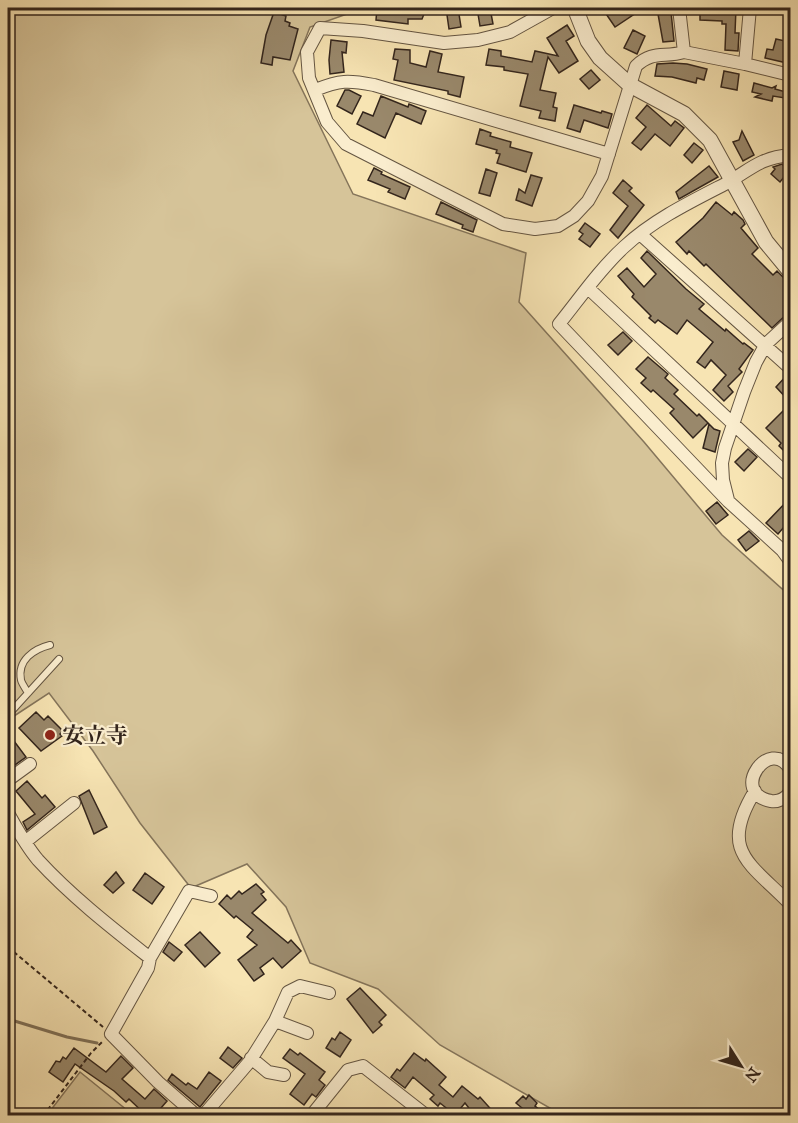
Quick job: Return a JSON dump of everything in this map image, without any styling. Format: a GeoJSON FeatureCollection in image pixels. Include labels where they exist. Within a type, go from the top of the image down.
{"type":"FeatureCollection","features":[{"type":"Feature","properties":{"kind":"street"},"geometry":{"type":"LineString","coordinates":[[553,8],[510,32],[478,40],[444,43],[363,31],[320,28],[307,52],[309,78],[327,122],[346,144],[503,224],[535,229],[558,226],[574,216],[588,201],[602,176],[636,66],[645,58],[684,52],[790,75]]}},
{"type":"Feature","properties":{"kind":"street"},"geometry":{"type":"LineString","coordinates":[[575,8],[588,41],[600,58],[630,85],[684,114],[710,140],[765,242],[790,271]]}},
{"type":"Feature","properties":{"kind":"street"},"geometry":{"type":"LineString","coordinates":[[679,8],[684,52]]}},
{"type":"Feature","properties":{"kind":"street"},"geometry":{"type":"LineString","coordinates":[[745,64],[750,8]]}},
{"type":"Feature","properties":{"kind":"street"},"geometry":{"type":"LineString","coordinates":[[315,90],[335,82],[354,81],[374,85],[609,154]]}},
{"type":"Feature","properties":{"kind":"street"},"geometry":{"type":"LineString","coordinates":[[790,155],[772,157],[752,165],[640,234],[624,247],[559,324],[728,501],[782,550],[790,561]]}},
{"type":"Feature","properties":{"kind":"street"},"geometry":{"type":"LineString","coordinates":[[640,234],[766,344],[790,368]]}},
{"type":"Feature","properties":{"kind":"street"},"geometry":{"type":"LineString","coordinates":[[588,288],[790,477]]}},
{"type":"Feature","properties":{"kind":"street"},"geometry":{"type":"LineString","coordinates":[[728,501],[723,480],[724,448],[756,362],[766,344],[790,322]]}},
{"type":"Feature","properties":{"kind":"street"},"geometry":{"type":"LineString","coordinates":[[790,769],[788,764],[777,759],[765,761],[756,768],[752,780],[755,791],[764,800],[776,802],[787,797],[790,792]]}},
{"type":"Feature","properties":{"kind":"street"},"geometry":{"type":"LineString","coordinates":[[8,780],[30,764]]}},
{"type":"Feature","properties":{"kind":"street"},"geometry":{"type":"LineString","coordinates":[[755,791],[738,827],[738,842],[743,857],[790,904]]}},
{"type":"Feature","properties":{"kind":"street"},"geometry":{"type":"LineString","coordinates":[[25,842],[74,802]]}},
{"type":"Feature","properties":{"kind":"street"},"geometry":{"type":"LineString","coordinates":[[8,813],[39,860],[116,931],[150,958]]}},
{"type":"Feature","properties":{"kind":"street"},"geometry":{"type":"LineString","coordinates":[[197,1116],[158,1082],[111,1034],[147,968],[150,958],[189,891],[212,896]]}},
{"type":"Feature","properties":{"kind":"street"},"geometry":{"type":"LineString","coordinates":[[203,1116],[251,1058],[275,1021],[288,992],[300,986],[329,993]]}},
{"type":"Feature","properties":{"kind":"street"},"geometry":{"type":"LineString","coordinates":[[275,1021],[307,1033]]}},
{"type":"Feature","properties":{"kind":"street"},"geometry":{"type":"LineString","coordinates":[[251,1058],[268,1072],[284,1075]]}},
{"type":"Feature","properties":{"kind":"street"},"geometry":{"type":"LineString","coordinates":[[311,1116],[348,1070],[363,1066],[427,1116]]}},
{"type":"Feature","properties":{"kind":"lane"},"geometry":{"type":"LineString","coordinates":[[28,693],[21,680],[21,667],[27,657],[37,648],[50,645]]}},
{"type":"Feature","properties":{"kind":"lane"},"geometry":{"type":"LineString","coordinates":[[8,715],[60,659]]}},
{"type":"Feature","properties":{"kind":"path"},"geometry":{"type":"LineString","coordinates":[[8,947],[111,1034],[91,1053],[43,1116]]}},
{"type":"Feature","properties":{"kind":"shaded area"},"geometry":{"type":"Polygon","coordinates":[[[8,8],[364,8],[310,27],[293,71],[353,194],[526,253],[519,302],[644,442],[722,535],[790,596],[790,1115],[562,1115],[440,1045],[378,989],[310,963],[286,907],[247,864],[191,888],[140,823],[93,751],[49,693],[8,720],[8,8]]]}},
{"type":"Feature","properties":{"kind":"shaded area"},"geometry":{"type":"Polygon","coordinates":[[[80,1072],[133,1115],[47,1115],[80,1072]]]}},
{"type":"Feature","properties":{"kind":"building"},"geometry":{"type":"Polygon","coordinates":[[[377,8],[426,9],[422,19],[408,19],[408,24],[376,20],[377,8]]]}},
{"type":"Feature","properties":{"kind":"building"},"geometry":{"type":"Polygon","coordinates":[[[446,8],[458,8],[461,27],[449,29],[446,8]]]}},
{"type":"Feature","properties":{"kind":"building"},"geometry":{"type":"Polygon","coordinates":[[[477,8],[490,8],[493,24],[480,26],[477,8]]]}},
{"type":"Feature","properties":{"kind":"building"},"geometry":{"type":"Polygon","coordinates":[[[602,8],[632,8],[636,13],[615,27],[602,8]]]}},
{"type":"Feature","properties":{"kind":"building"},"geometry":{"type":"Polygon","coordinates":[[[700,8],[736,8],[735,33],[739,33],[738,51],[725,50],[726,24],[722,24],[722,21],[700,20],[700,8]]]}},
{"type":"Feature","properties":{"kind":"building"},"geometry":{"type":"Polygon","coordinates":[[[274,12],[286,16],[285,21],[290,23],[289,26],[298,29],[290,60],[273,57],[272,65],[261,63],[266,35],[274,12]]]}},
{"type":"Feature","properties":{"kind":"building"},"geometry":{"type":"Polygon","coordinates":[[[671,12],[674,41],[663,42],[658,14],[671,12]]]}},
{"type":"Feature","properties":{"kind":"building"},"geometry":{"type":"Polygon","coordinates":[[[567,25],[574,36],[566,41],[578,61],[559,73],[548,57],[540,90],[556,93],[553,107],[557,108],[555,121],[539,118],[541,111],[520,106],[528,74],[504,70],[504,67],[486,65],[489,49],[501,51],[501,56],[532,62],[535,51],[558,56],[547,38],[567,25]]]}},
{"type":"Feature","properties":{"kind":"building"},"geometry":{"type":"Polygon","coordinates":[[[633,30],[645,36],[637,54],[624,48],[633,30]]]}},
{"type":"Feature","properties":{"kind":"building"},"geometry":{"type":"Polygon","coordinates":[[[776,39],[790,42],[787,63],[765,58],[767,49],[773,50],[776,39]]]}},
{"type":"Feature","properties":{"kind":"building"},"geometry":{"type":"Polygon","coordinates":[[[331,40],[347,42],[346,53],[342,52],[344,72],[330,74],[331,40]]]}},
{"type":"Feature","properties":{"kind":"building"},"geometry":{"type":"Polygon","coordinates":[[[395,49],[410,50],[410,63],[426,67],[430,51],[442,54],[438,72],[464,77],[460,97],[448,94],[448,91],[394,80],[398,60],[393,59],[395,49]]]}},
{"type":"Feature","properties":{"kind":"building"},"geometry":{"type":"Polygon","coordinates":[[[673,63],[707,69],[704,80],[697,78],[696,83],[672,77],[655,76],[657,64],[673,63]]]}},
{"type":"Feature","properties":{"kind":"building"},"geometry":{"type":"Polygon","coordinates":[[[591,70],[600,80],[589,89],[580,79],[591,70]]]}},
{"type":"Feature","properties":{"kind":"building"},"geometry":{"type":"Polygon","coordinates":[[[724,71],[739,74],[737,90],[721,87],[724,71]]]}},
{"type":"Feature","properties":{"kind":"building"},"geometry":{"type":"Polygon","coordinates":[[[754,83],[772,88],[776,86],[775,89],[786,92],[785,98],[773,96],[772,101],[755,97],[761,94],[752,92],[754,83]]]}},
{"type":"Feature","properties":{"kind":"building"},"geometry":{"type":"Polygon","coordinates":[[[345,90],[361,96],[352,114],[337,106],[345,90]]]}},
{"type":"Feature","properties":{"kind":"building"},"geometry":{"type":"Polygon","coordinates":[[[381,96],[408,107],[409,104],[426,111],[421,124],[396,113],[385,138],[357,124],[363,112],[373,116],[381,96]]]}},
{"type":"Feature","properties":{"kind":"building"},"geometry":{"type":"Polygon","coordinates":[[[574,105],[612,114],[608,128],[584,120],[580,132],[567,128],[574,105]]]}},
{"type":"Feature","properties":{"kind":"building"},"geometry":{"type":"Polygon","coordinates":[[[647,105],[671,126],[675,121],[684,128],[670,146],[655,134],[641,150],[632,143],[646,127],[636,118],[647,105]]]}},
{"type":"Feature","properties":{"kind":"building"},"geometry":{"type":"Polygon","coordinates":[[[480,129],[491,133],[490,136],[511,142],[510,147],[532,153],[526,172],[497,163],[500,154],[496,153],[497,150],[476,144],[480,129]]]}},
{"type":"Feature","properties":{"kind":"building"},"geometry":{"type":"Polygon","coordinates":[[[742,131],[754,155],[743,161],[733,142],[739,140],[742,131]]]}},
{"type":"Feature","properties":{"kind":"building"},"geometry":{"type":"Polygon","coordinates":[[[694,143],[703,150],[692,163],[684,155],[694,143]]]}},
{"type":"Feature","properties":{"kind":"building"},"geometry":{"type":"Polygon","coordinates":[[[782,164],[790,172],[790,183],[784,177],[780,182],[771,174],[775,169],[773,167],[782,164]]]}},
{"type":"Feature","properties":{"kind":"building"},"geometry":{"type":"Polygon","coordinates":[[[709,166],[718,177],[679,199],[676,192],[709,166]]]}},
{"type":"Feature","properties":{"kind":"building"},"geometry":{"type":"Polygon","coordinates":[[[374,168],[382,172],[381,174],[410,187],[405,199],[388,192],[390,189],[368,180],[374,168]]]}},
{"type":"Feature","properties":{"kind":"building"},"geometry":{"type":"Polygon","coordinates":[[[486,169],[497,173],[490,196],[479,193],[486,169]]]}},
{"type":"Feature","properties":{"kind":"building"},"geometry":{"type":"Polygon","coordinates":[[[531,175],[542,178],[532,206],[516,200],[519,189],[525,193],[531,175]]]}},
{"type":"Feature","properties":{"kind":"building"},"geometry":{"type":"Polygon","coordinates":[[[623,180],[632,188],[629,191],[644,205],[618,238],[610,230],[628,206],[613,193],[623,180]]]}},
{"type":"Feature","properties":{"kind":"building"},"geometry":{"type":"Polygon","coordinates":[[[441,202],[477,220],[473,232],[462,228],[463,225],[436,214],[441,202]]]}},
{"type":"Feature","properties":{"kind":"building"},"geometry":{"type":"Polygon","coordinates":[[[716,202],[732,215],[734,212],[743,220],[745,224],[741,228],[758,248],[752,254],[773,275],[777,271],[790,284],[790,311],[772,328],[706,264],[704,266],[689,251],[687,254],[676,242],[703,218],[716,202]]]}},
{"type":"Feature","properties":{"kind":"building"},"geometry":{"type":"Polygon","coordinates":[[[585,223],[600,234],[590,247],[579,239],[583,234],[579,231],[585,223]]]}},
{"type":"Feature","properties":{"kind":"building"},"geometry":{"type":"Polygon","coordinates":[[[647,251],[704,304],[699,309],[753,350],[739,369],[742,372],[728,386],[733,392],[724,401],[713,390],[726,375],[711,360],[705,368],[697,362],[713,342],[687,320],[677,334],[658,320],[655,323],[632,297],[634,294],[618,276],[627,268],[644,287],[656,274],[641,258],[647,251]]]}},
{"type":"Feature","properties":{"kind":"building"},"geometry":{"type":"Polygon","coordinates":[[[623,332],[632,341],[618,355],[608,345],[623,332]]]}},
{"type":"Feature","properties":{"kind":"building"},"geometry":{"type":"Polygon","coordinates":[[[648,357],[668,374],[665,378],[678,390],[674,394],[697,416],[699,414],[708,423],[693,438],[670,413],[674,409],[653,390],[651,392],[641,383],[646,378],[636,369],[648,357]]]}},
{"type":"Feature","properties":{"kind":"building"},"geometry":{"type":"Polygon","coordinates":[[[787,375],[790,376],[790,402],[776,387],[787,375]]]}},
{"type":"Feature","properties":{"kind":"building"},"geometry":{"type":"Polygon","coordinates":[[[790,404],[790,457],[779,446],[781,443],[766,428],[790,404]]]}},
{"type":"Feature","properties":{"kind":"building"},"geometry":{"type":"Polygon","coordinates":[[[709,424],[720,431],[715,452],[703,448],[709,424]]]}},
{"type":"Feature","properties":{"kind":"building"},"geometry":{"type":"Polygon","coordinates":[[[748,449],[757,457],[744,471],[735,462],[748,449]]]}},
{"type":"Feature","properties":{"kind":"building"},"geometry":{"type":"Polygon","coordinates":[[[790,498],[790,520],[778,534],[766,523],[790,498]]]}},
{"type":"Feature","properties":{"kind":"building"},"geometry":{"type":"Polygon","coordinates":[[[717,502],[728,515],[716,524],[706,511],[717,502]]]}},
{"type":"Feature","properties":{"kind":"building"},"geometry":{"type":"Polygon","coordinates":[[[749,531],[759,541],[746,551],[738,540],[749,531]]]}},
{"type":"Feature","properties":{"kind":"building","name":"安立寺"},"geometry":{"type":"Polygon","coordinates":[[[36,712],[44,720],[48,716],[63,731],[60,734],[62,736],[41,751],[19,728],[36,712]]]}},
{"type":"Feature","properties":{"kind":"building"},"geometry":{"type":"Polygon","coordinates":[[[8,733],[26,757],[8,770],[8,733]]]}},
{"type":"Feature","properties":{"kind":"building"},"geometry":{"type":"Polygon","coordinates":[[[27,781],[42,798],[45,795],[55,807],[27,830],[23,822],[35,814],[16,791],[27,781]]]}},
{"type":"Feature","properties":{"kind":"building"},"geometry":{"type":"Polygon","coordinates":[[[89,790],[107,827],[94,834],[79,796],[89,790]]]}},
{"type":"Feature","properties":{"kind":"building"},"geometry":{"type":"Polygon","coordinates":[[[116,872],[124,883],[113,893],[104,885],[116,872]]]}},
{"type":"Feature","properties":{"kind":"building"},"geometry":{"type":"Polygon","coordinates":[[[145,873],[164,887],[152,904],[133,890],[145,873]]]}},
{"type":"Feature","properties":{"kind":"building"},"geometry":{"type":"Polygon","coordinates":[[[256,884],[264,892],[261,894],[266,900],[252,913],[288,943],[291,940],[301,951],[282,968],[273,958],[260,968],[264,974],[254,981],[238,960],[257,945],[247,937],[253,930],[236,916],[234,918],[219,904],[227,895],[231,899],[239,891],[242,894],[256,884]]]}},
{"type":"Feature","properties":{"kind":"building"},"geometry":{"type":"Polygon","coordinates":[[[200,932],[220,953],[205,967],[185,945],[200,932]]]}},
{"type":"Feature","properties":{"kind":"building"},"geometry":{"type":"Polygon","coordinates":[[[169,942],[182,952],[174,961],[163,952],[169,942]]]}},
{"type":"Feature","properties":{"kind":"building"},"geometry":{"type":"Polygon","coordinates":[[[360,988],[386,1015],[379,1022],[382,1025],[373,1033],[347,999],[360,988]]]}},
{"type":"Feature","properties":{"kind":"building"},"geometry":{"type":"Polygon","coordinates":[[[340,1032],[351,1040],[340,1057],[326,1048],[332,1038],[335,1040],[340,1032]]]}},
{"type":"Feature","properties":{"kind":"building"},"geometry":{"type":"Polygon","coordinates":[[[228,1047],[242,1058],[233,1068],[220,1058],[228,1047]]]}},
{"type":"Feature","properties":{"kind":"building"},"geometry":{"type":"Polygon","coordinates":[[[74,1048],[106,1072],[121,1056],[133,1068],[122,1079],[145,1099],[154,1089],[167,1101],[154,1116],[147,1116],[129,1099],[126,1102],[75,1064],[63,1082],[49,1072],[56,1061],[60,1062],[63,1057],[66,1059],[74,1048]]]}},
{"type":"Feature","properties":{"kind":"building"},"geometry":{"type":"Polygon","coordinates":[[[290,1049],[298,1055],[300,1053],[325,1072],[319,1080],[325,1085],[316,1097],[312,1094],[304,1105],[290,1094],[305,1074],[283,1058],[290,1049]]]}},
{"type":"Feature","properties":{"kind":"building"},"geometry":{"type":"Polygon","coordinates":[[[414,1053],[425,1061],[426,1059],[446,1077],[439,1085],[453,1097],[462,1086],[478,1099],[480,1097],[497,1116],[475,1116],[465,1103],[455,1115],[440,1103],[438,1106],[430,1099],[434,1095],[413,1077],[405,1088],[391,1077],[397,1069],[400,1071],[414,1053]]]}},
{"type":"Feature","properties":{"kind":"building"},"geometry":{"type":"Polygon","coordinates":[[[209,1072],[221,1081],[200,1107],[168,1080],[172,1074],[186,1085],[188,1083],[197,1089],[209,1072]]]}},
{"type":"Feature","properties":{"kind":"building"},"geometry":{"type":"Polygon","coordinates":[[[529,1095],[540,1110],[535,1116],[515,1116],[522,1108],[516,1103],[523,1096],[526,1099],[529,1095]]]}},
{"type":"Feature","properties":{"kind":"waterway"},"geometry":{"type":"LineString","coordinates":[[8,1019],[67,1037],[97,1043]]}},
{"type":"Feature","properties":{"kind":"place","name":"安立寺"},"geometry":{"type":"Point","coordinates":[50,735]}}]}
